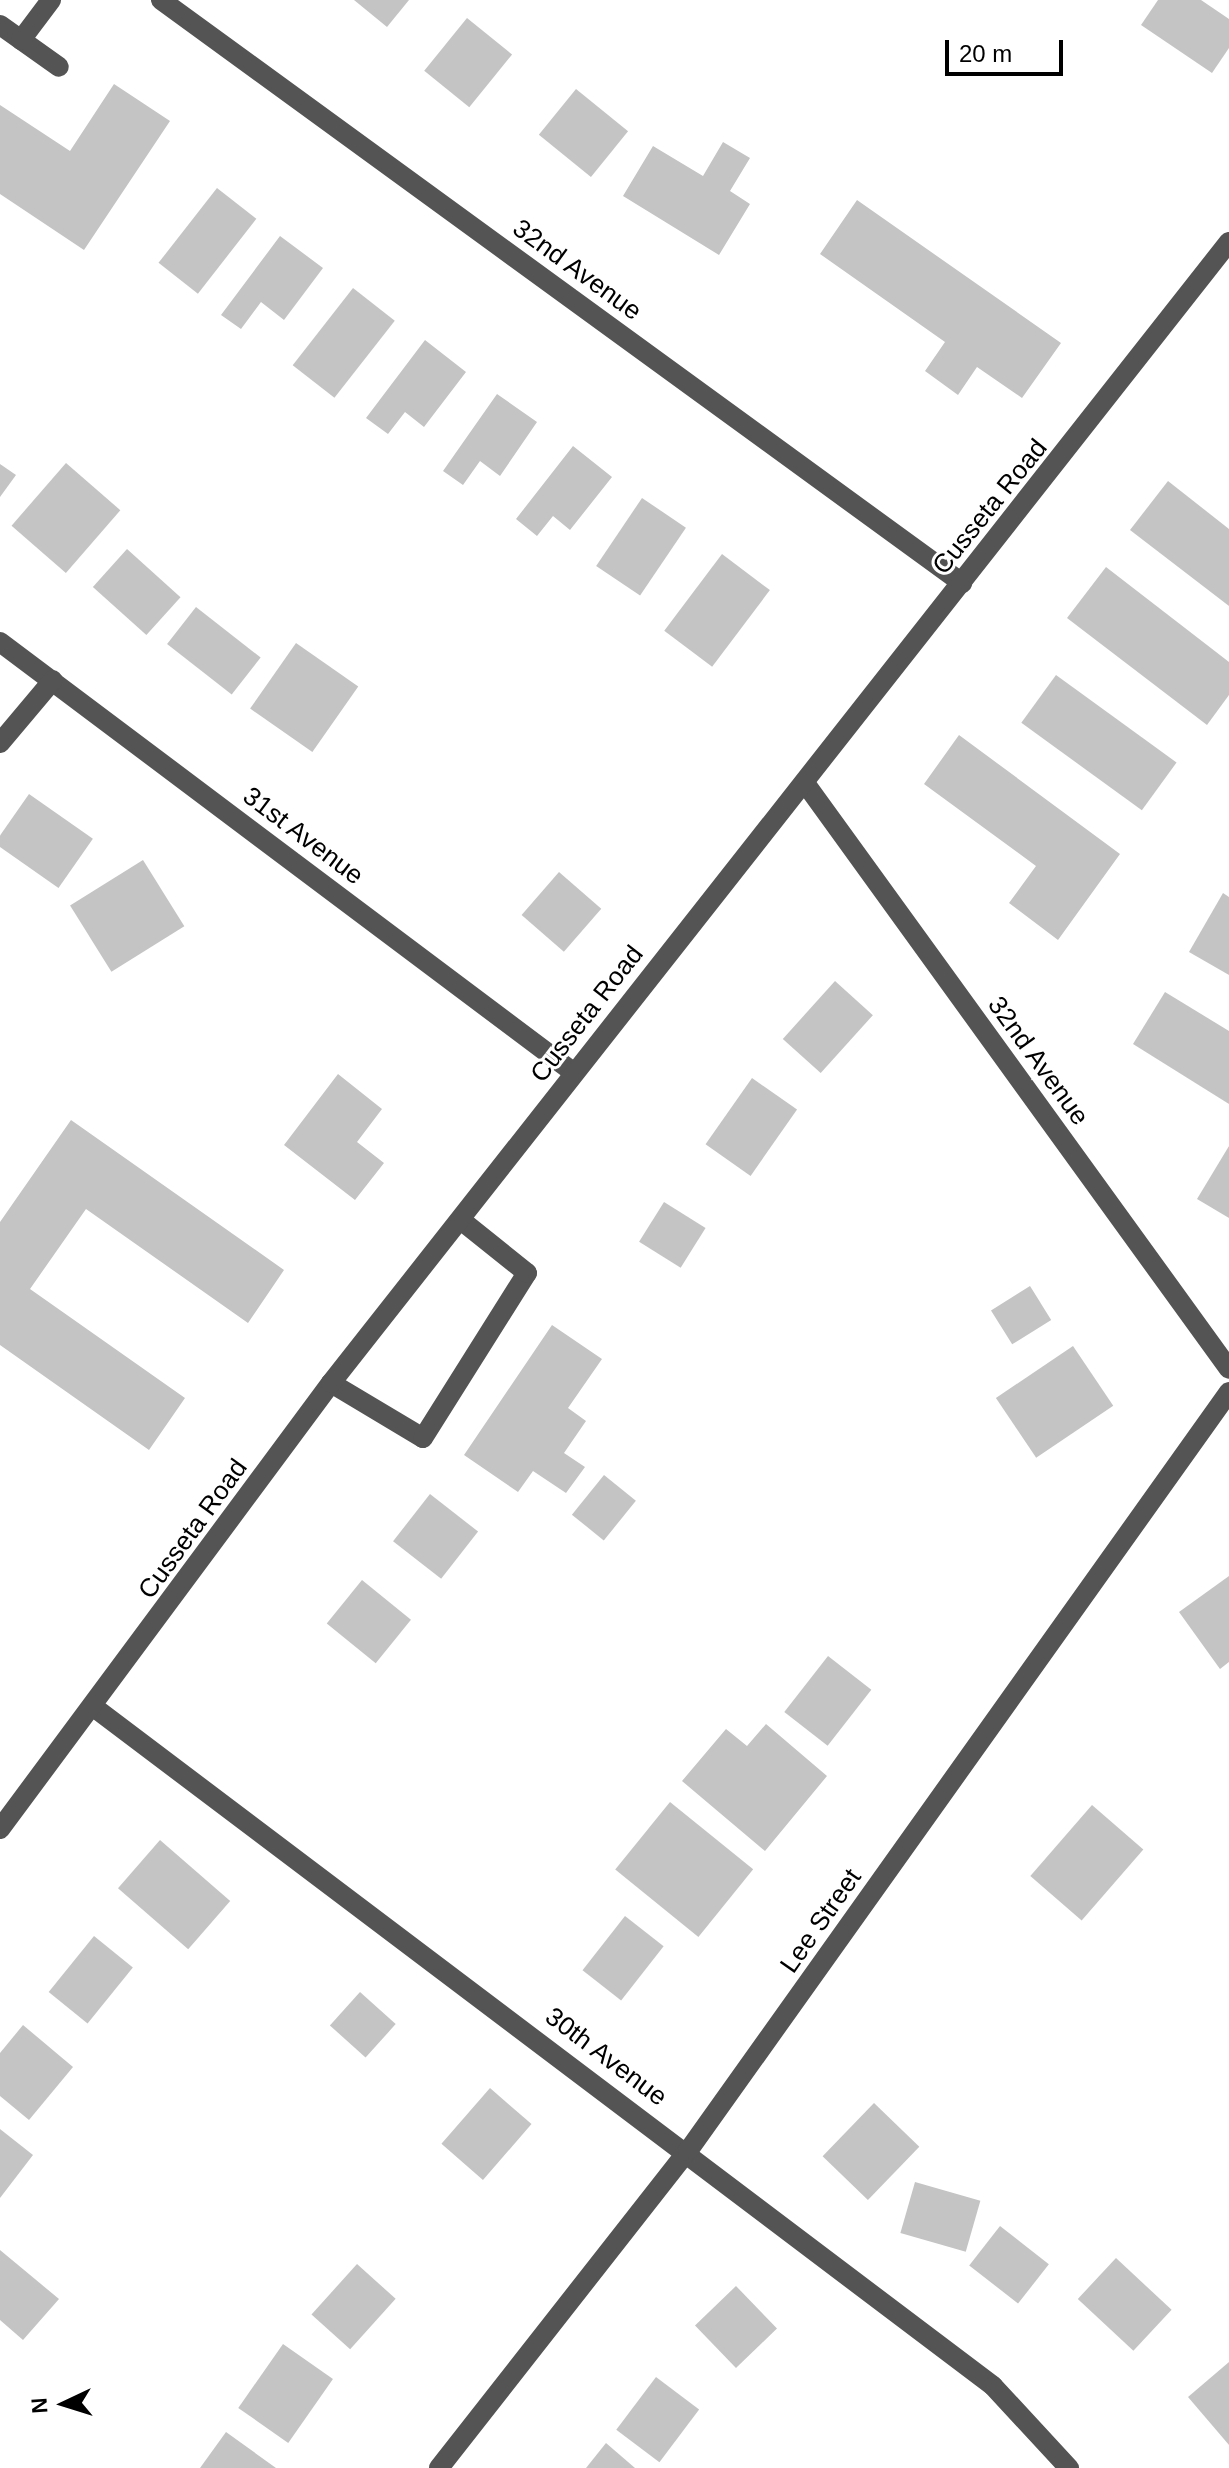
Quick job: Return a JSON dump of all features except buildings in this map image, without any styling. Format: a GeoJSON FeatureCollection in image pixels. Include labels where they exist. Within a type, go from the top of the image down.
{"type":"FeatureCollection","features":[{"type":"Feature","properties":{"kind":"street"},"geometry":{"type":"LineString","coordinates":[[21,40],[51,0]]}},
{"type":"Feature","properties":{"kind":"street","name":"32nd Avenue"},"geometry":{"type":"LineString","coordinates":[[161,0],[962,583]]}},
{"type":"Feature","properties":{"kind":"street"},"geometry":{"type":"LineString","coordinates":[[0,25],[59,67]]}},
{"type":"Feature","properties":{"kind":"street","name":"Cusseta Road"},"geometry":{"type":"LineString","coordinates":[[0,1829],[95,1708],[331,1383],[462,1221],[573,1072],[805,783],[1229,242]]}},
{"type":"Feature","properties":{"kind":"street","name":"31st Avenue"},"geometry":{"type":"LineString","coordinates":[[0,642],[573,1072]]}},
{"type":"Feature","properties":{"kind":"street"},"geometry":{"type":"LineString","coordinates":[[0,743],[53,680]]}},
{"type":"Feature","properties":{"kind":"street","name":"32nd Avenue"},"geometry":{"type":"LineString","coordinates":[[805,783],[1229,1369]]}},
{"type":"Feature","properties":{"kind":"street"},"geometry":{"type":"LineString","coordinates":[[331,1383],[423,1438],[527,1273],[462,1221]]}},
{"type":"Feature","properties":{"kind":"street","name":"Lee Street"},"geometry":{"type":"LineString","coordinates":[[439,2468],[688,2151],[1229,1392]]}},
{"type":"Feature","properties":{"kind":"street","name":"30th Avenue"},"geometry":{"type":"LineString","coordinates":[[95,1708],[688,2151],[993,2386],[1069,2468]]}}]}
